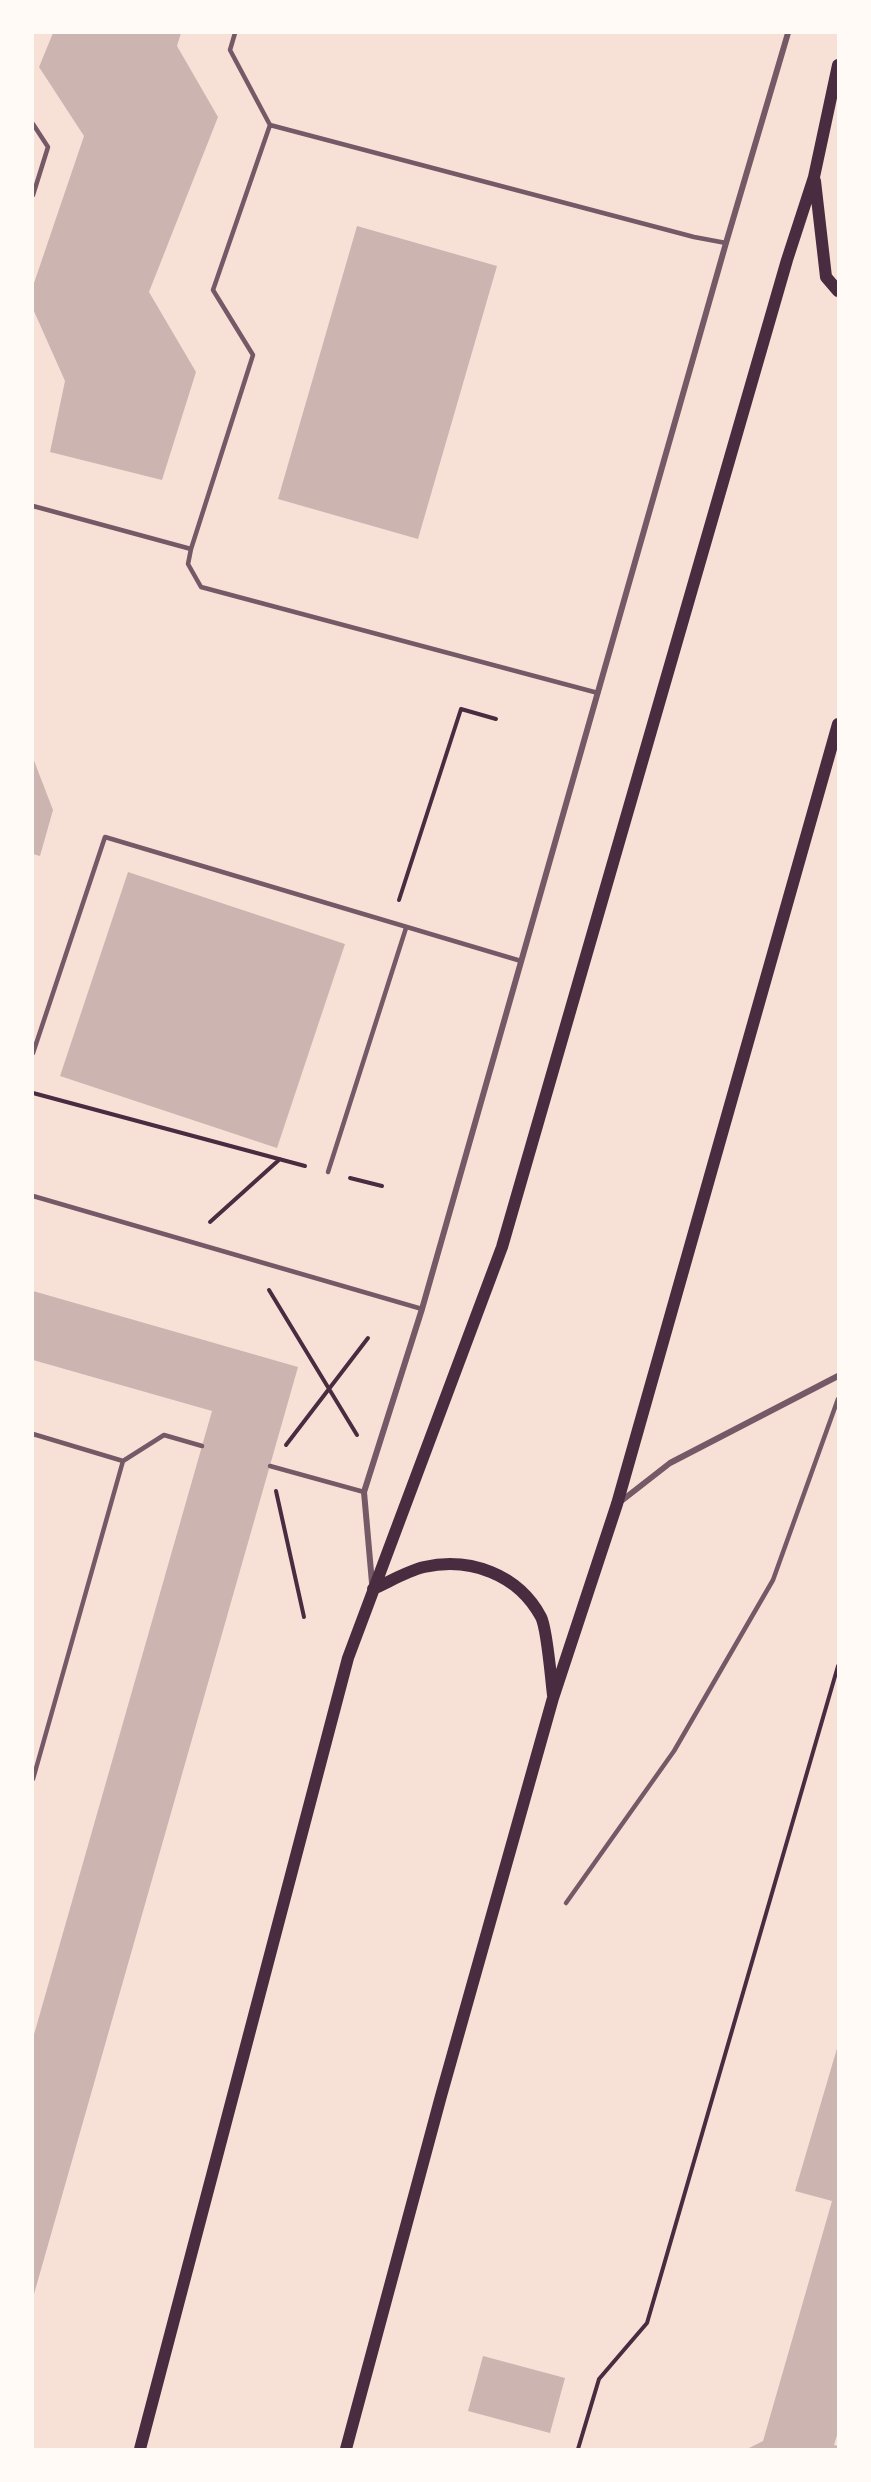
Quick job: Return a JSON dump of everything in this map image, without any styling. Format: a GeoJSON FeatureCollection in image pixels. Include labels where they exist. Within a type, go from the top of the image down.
{"type":"FeatureCollection","features":[{"type":"Feature","properties":{"kind":"main road"},"geometry":{"type":"LineString","coordinates":[[140,2449],[348,1658],[502,1247],[787,260],[814,177],[838,65]]}},
{"type":"Feature","properties":{"kind":"main road"},"geometry":{"type":"LineString","coordinates":[[814,177],[826,277],[838,291]]}},
{"type":"Feature","properties":{"kind":"main road"},"geometry":{"type":"LineString","coordinates":[[346,2449],[441,2096],[553,1698],[617,1504],[838,724]]}},
{"type":"Feature","properties":{"kind":"main road"},"geometry":{"type":"LineString","coordinates":[[373,1589],[422,1567],[458,1563],[489,1569],[522,1592],[542,1619],[553,1698]]}},
{"type":"Feature","properties":{"kind":"street"},"geometry":{"type":"LineString","coordinates":[[373,1589],[364,1492],[422,1309],[788,33]]}},
{"type":"Feature","properties":{"kind":"street"},"geometry":{"type":"LineString","coordinates":[[617,1504],[670,1463],[838,1376]]}},
{"type":"Feature","properties":{"kind":"lane"},"geometry":{"type":"LineString","coordinates":[[235,33],[230,50],[270,125],[213,290],[253,355],[188,564],[201,587],[598,693]]}},
{"type":"Feature","properties":{"kind":"lane"},"geometry":{"type":"LineString","coordinates":[[33,124],[48,147],[33,195]]}},
{"type":"Feature","properties":{"kind":"lane"},"geometry":{"type":"LineString","coordinates":[[270,125],[694,237],[726,243]]}},
{"type":"Feature","properties":{"kind":"lane"},"geometry":{"type":"LineString","coordinates":[[33,506],[191,549]]}},
{"type":"Feature","properties":{"kind":"lane"},"geometry":{"type":"LineString","coordinates":[[33,1053],[105,837],[521,961]]}},
{"type":"Feature","properties":{"kind":"lane"},"geometry":{"type":"LineString","coordinates":[[328,1172],[406,928]]}},
{"type":"Feature","properties":{"kind":"lane"},"geometry":{"type":"LineString","coordinates":[[33,1196],[422,1309]]}},
{"type":"Feature","properties":{"kind":"lane"},"geometry":{"type":"LineString","coordinates":[[566,1903],[674,1751],[773,1580],[838,1399]]}},
{"type":"Feature","properties":{"kind":"lane"},"geometry":{"type":"LineString","coordinates":[[33,1434],[123,1461]]}},
{"type":"Feature","properties":{"kind":"lane"},"geometry":{"type":"LineString","coordinates":[[33,1779],[123,1461],[164,1435],[202,1446]]}},
{"type":"Feature","properties":{"kind":"lane"},"geometry":{"type":"LineString","coordinates":[[270,1466],[364,1492]]}},
{"type":"Feature","properties":{"kind":"path"},"geometry":{"type":"LineString","coordinates":[[392,923],[461,709],[496,719]]}},
{"type":"Feature","properties":{"kind":"path"},"geometry":{"type":"LineString","coordinates":[[33,1093],[382,1186]]}},
{"type":"Feature","properties":{"kind":"path"},"geometry":{"type":"LineString","coordinates":[[190,1241],[280,1159]]}},
{"type":"Feature","properties":{"kind":"path"},"geometry":{"type":"LineString","coordinates":[[251,1258],[360,1441]]}},
{"type":"Feature","properties":{"kind":"path"},"geometry":{"type":"LineString","coordinates":[[304,1617],[270,1466],[368,1338]]}},
{"type":"Feature","properties":{"kind":"path"},"geometry":{"type":"LineString","coordinates":[[579,2449],[599,2379],[647,2323],[838,1666]]}},
{"type":"Feature","properties":{"kind":"building"},"geometry":{"type":"Polygon","coordinates":[[[53,33],[181,33],[177,46],[218,117],[149,292],[196,372],[162,480],[50,452],[65,381],[33,309],[33,286],[84,136],[39,67],[53,33]]]}},
{"type":"Feature","properties":{"kind":"building"},"geometry":{"type":"Polygon","coordinates":[[[357,226],[497,266],[418,539],[278,499],[357,226]]]}},
{"type":"Feature","properties":{"kind":"building"},"geometry":{"type":"Polygon","coordinates":[[[33,758],[53,810],[40,856],[33,854],[33,758]]]}},
{"type":"Feature","properties":{"kind":"building"},"geometry":{"type":"Polygon","coordinates":[[[128,872],[345,944],[277,1148],[60,1076],[128,872]]]}},
{"type":"Feature","properties":{"kind":"building"},"geometry":{"type":"Polygon","coordinates":[[[33,1291],[298,1367],[34,2294],[33,2038],[212,1411],[33,1360],[33,1291]]]}},
{"type":"Feature","properties":{"kind":"building"},"geometry":{"type":"Polygon","coordinates":[[[838,2045],[838,2432],[834,2445],[838,2446],[838,2449],[747,2449],[763,2441],[832,2201],[795,2191],[838,2045]]]}},
{"type":"Feature","properties":{"kind":"building"},"geometry":{"type":"Polygon","coordinates":[[[483,2356],[565,2378],[550,2433],[468,2411],[483,2356]]]}}]}
